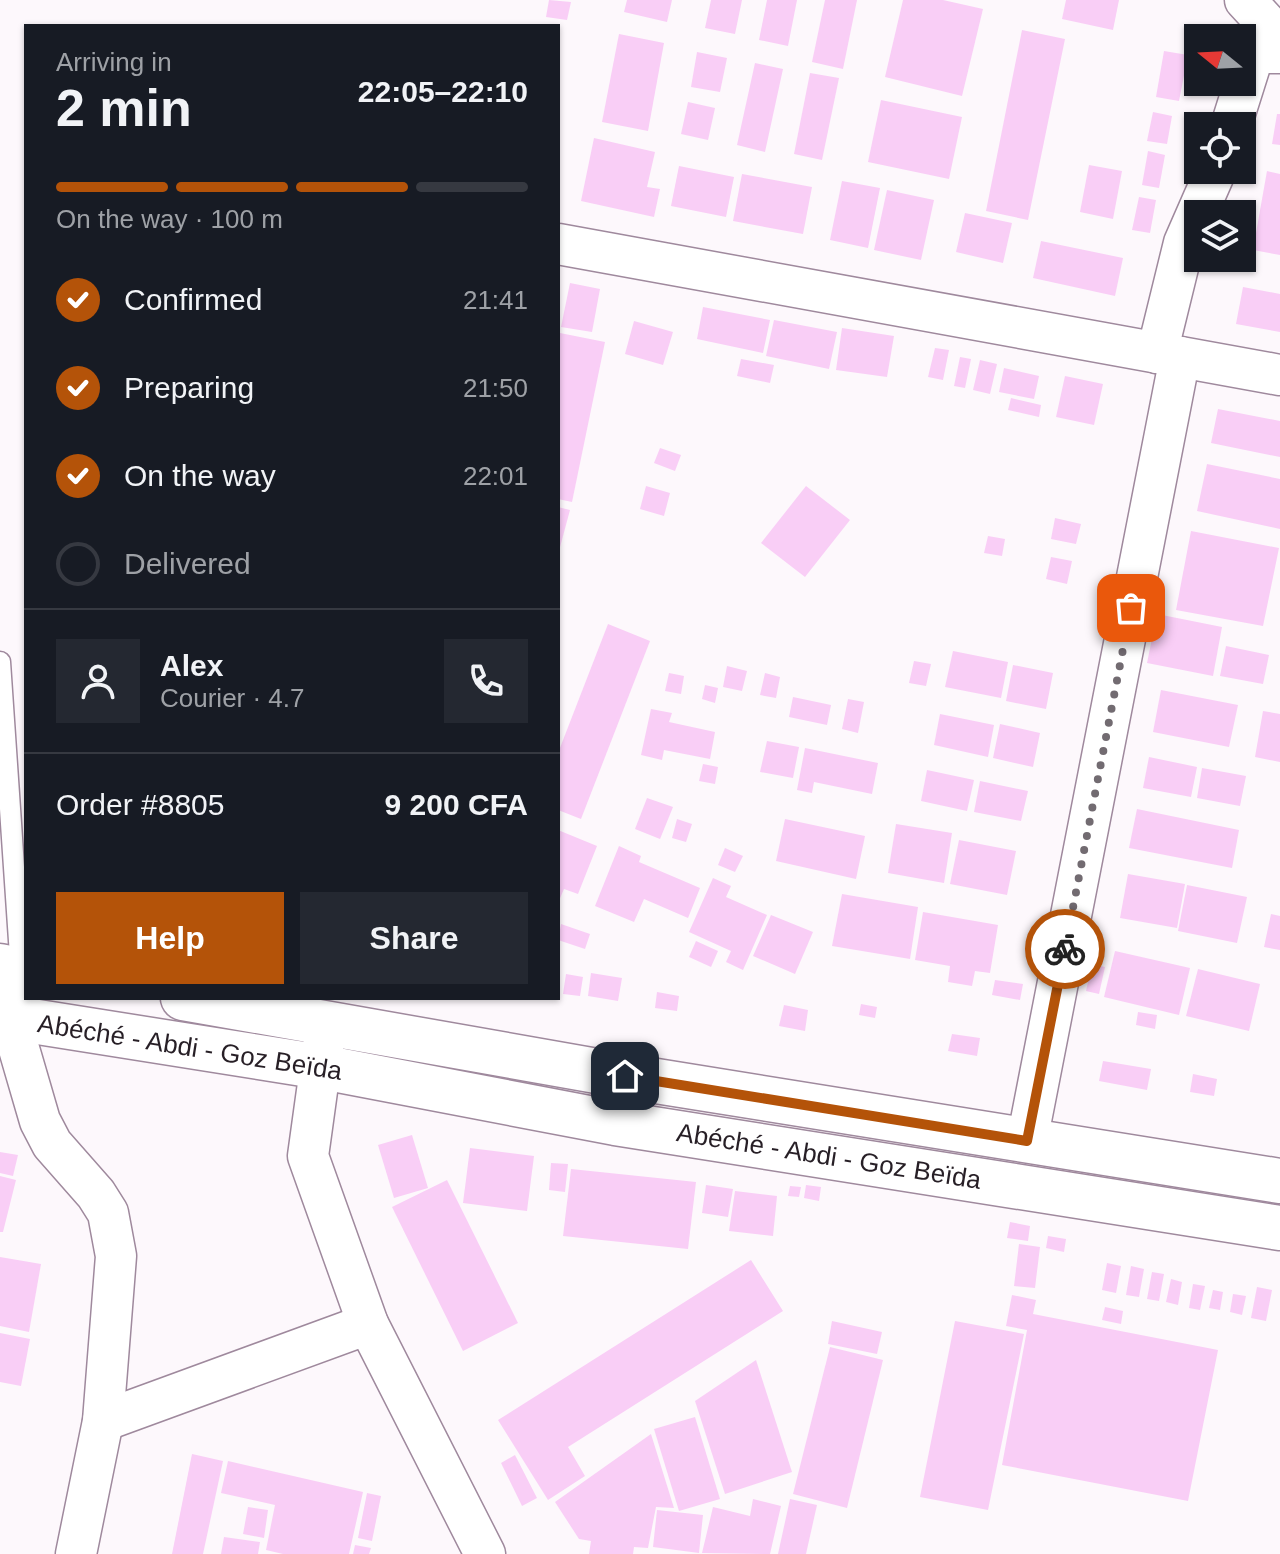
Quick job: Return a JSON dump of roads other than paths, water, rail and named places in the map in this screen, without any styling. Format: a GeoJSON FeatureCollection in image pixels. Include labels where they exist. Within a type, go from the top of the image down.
{"type":"FeatureCollection","features":[{"type":"Feature","properties":{"kind":"main road"},"geometry":{"type":"LineString","coordinates":[[194,1000],[922,1124],[1280,1181]]}},
{"type":"Feature","properties":{"kind":"main road","name":"Abéché - Abdi - Goz Beïda"},"geometry":{"type":"LineString","coordinates":[[5,1017],[322,1067],[615,1123],[1280,1228]]}},
{"type":"Feature","properties":{"kind":"main road"},"geometry":{"type":"LineString","coordinates":[[915,1169],[922,1124]]}},
{"type":"Feature","properties":{"kind":"street"},"geometry":{"type":"LineString","coordinates":[[1245,0],[1280,38]]}},
{"type":"Feature","properties":{"kind":"street"},"geometry":{"type":"LineString","coordinates":[[1235,112],[1254,53],[1280,53]]}},
{"type":"Feature","properties":{"kind":"street"},"geometry":{"type":"LineString","coordinates":[[1027,1141],[1168,355],[1184,243],[1210,184]]}},
{"type":"Feature","properties":{"kind":"street"},"geometry":{"type":"LineString","coordinates":[[560,244],[1280,375]]}},
{"type":"Feature","properties":{"kind":"street"},"geometry":{"type":"LineString","coordinates":[[16,969],[5,1017],[40,1121],[52,1144],[96,1194],[114,1234],[116,1256],[103,1421],[76,1554]]}},
{"type":"Feature","properties":{"kind":"street"},"geometry":{"type":"LineString","coordinates":[[326,1023],[308,1156],[368,1324],[485,1554]]}},
{"type":"Feature","properties":{"kind":"street"},"geometry":{"type":"LineString","coordinates":[[103,1421],[368,1324]]}},
{"type":"Feature","properties":{"kind":"lane"},"geometry":{"type":"LineString","coordinates":[[0,662],[16,969]]}}]}
